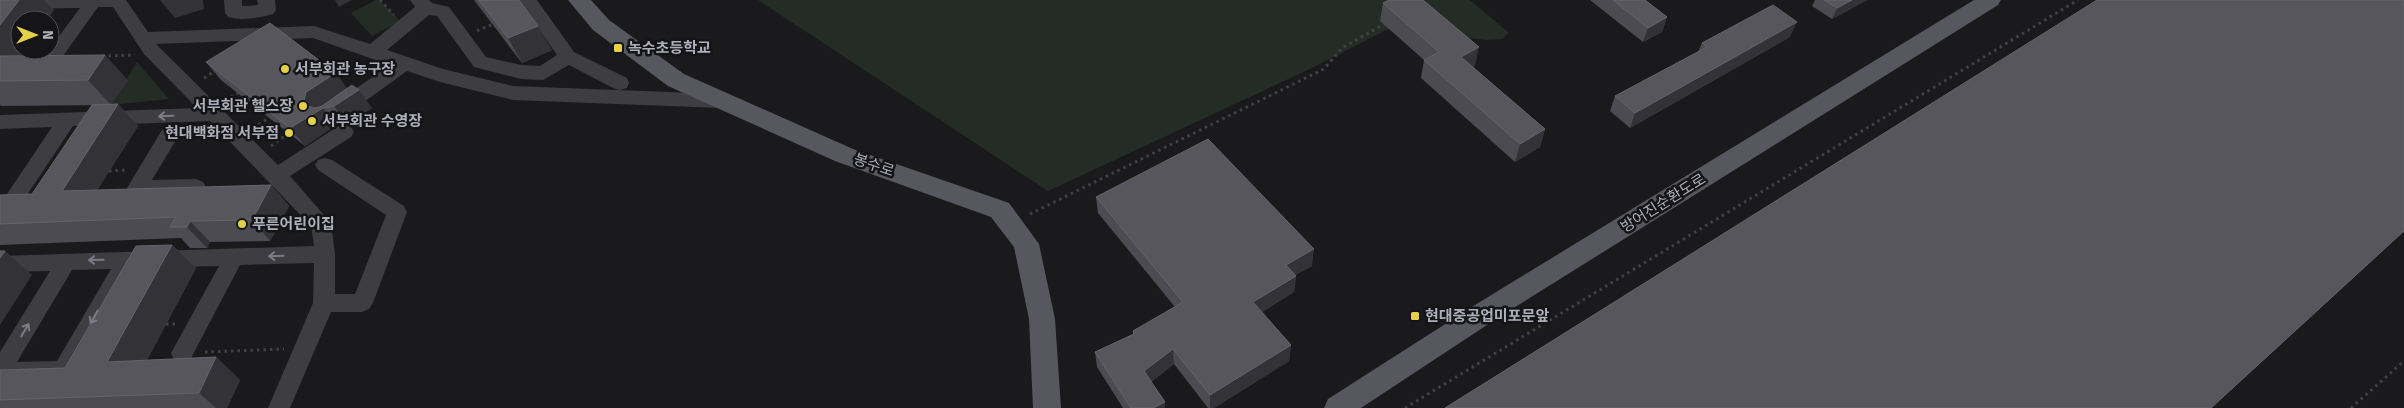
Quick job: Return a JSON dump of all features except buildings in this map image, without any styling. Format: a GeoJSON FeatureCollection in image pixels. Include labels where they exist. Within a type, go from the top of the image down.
{"type":"FeatureCollection","features":[{"type":"Feature","properties":{"kind":"main road","name":"봉수로"},"geometry":{"type":"LineString","coordinates":[[579,0],[601,25],[676,80],[844,155],[1000,210],[1026,244],[1042,319],[1047,408]]}},
{"type":"Feature","properties":{"kind":"main road","name":"방어진순환도로"},"geometry":{"type":"LineString","coordinates":[[1338,408],[1484,313],[1990,0]]}},
{"type":"Feature","properties":{"kind":"street"},"geometry":{"type":"LineString","coordinates":[[0,3],[117,0],[155,55],[282,181],[321,223],[325,254],[324,303],[279,408]]}},
{"type":"Feature","properties":{"kind":"street"},"geometry":{"type":"LineString","coordinates":[[233,0],[234,13],[266,5],[277,33]]}},
{"type":"Feature","properties":{"kind":"street"},"geometry":{"type":"LineString","coordinates":[[528,0],[568,56],[620,83]]}},
{"type":"Feature","properties":{"kind":"street"},"geometry":{"type":"LineString","coordinates":[[60,47],[93,2]]}},
{"type":"Feature","properties":{"kind":"street"},"geometry":{"type":"LineString","coordinates":[[373,52],[422,4],[443,11],[480,62],[522,72],[543,73],[568,56]]}},
{"type":"Feature","properties":{"kind":"street"},"geometry":{"type":"LineString","coordinates":[[142,38],[314,32],[440,75],[513,94],[721,101]]}},
{"type":"Feature","properties":{"kind":"street"},"geometry":{"type":"LineString","coordinates":[[328,117],[405,63]]}},
{"type":"Feature","properties":{"kind":"street"},"geometry":{"type":"LineString","coordinates":[[2,125],[67,120],[215,114]]}},
{"type":"Feature","properties":{"kind":"street"},"geometry":{"type":"LineString","coordinates":[[14,199],[67,120]]}},
{"type":"Feature","properties":{"kind":"street"},"geometry":{"type":"LineString","coordinates":[[259,187],[282,181],[344,132]]}},
{"type":"Feature","properties":{"kind":"street"},"geometry":{"type":"LineString","coordinates":[[169,135],[136,188],[212,187]]}},
{"type":"Feature","properties":{"kind":"street"},"geometry":{"type":"LineString","coordinates":[[324,303],[362,303],[397,212],[325,165]]}},
{"type":"Feature","properties":{"kind":"street"},"geometry":{"type":"LineString","coordinates":[[0,264],[325,254]]}},
{"type":"Feature","properties":{"kind":"street"},"geometry":{"type":"LineString","coordinates":[[182,353],[234,257]]}},
{"type":"Feature","properties":{"kind":"street"},"geometry":{"type":"LineString","coordinates":[[0,371],[63,370],[127,260]]}},
{"type":"Feature","properties":{"kind":"street"},"geometry":{"type":"LineString","coordinates":[[0,371],[67,261]]}},
{"type":"Feature","properties":{"kind":"path"},"geometry":{"type":"LineString","coordinates":[[380,0],[400,22]]}},
{"type":"Feature","properties":{"kind":"path"},"geometry":{"type":"LineString","coordinates":[[1405,408],[2078,0]]}},
{"type":"Feature","properties":{"kind":"path"},"geometry":{"type":"LineString","coordinates":[[1011,224],[1324,69],[1342,48],[1393,19]]}},
{"type":"Feature","properties":{"kind":"path"},"geometry":{"type":"LineString","coordinates":[[99,57],[155,55]]}},
{"type":"Feature","properties":{"kind":"path"},"geometry":{"type":"LineString","coordinates":[[188,87],[220,68]]}},
{"type":"Feature","properties":{"kind":"path"},"geometry":{"type":"LineString","coordinates":[[182,353],[288,349]]}},
{"type":"Feature","properties":{"kind":"path"},"geometry":{"type":"LineString","coordinates":[[2351,408],[2404,361]]}},
{"type":"Feature","properties":{"kind":"shaded area"},"geometry":{"type":"Polygon","coordinates":[[[376,0],[380,0],[400,21],[372,36],[351,13],[376,0]]]}},
{"type":"Feature","properties":{"kind":"shaded area"},"geometry":{"type":"Polygon","coordinates":[[[758,0],[1470,0],[1509,33],[1502,39],[1487,40],[1467,38],[1400,23],[1312,68],[1048,191],[758,0]]]}},
{"type":"Feature","properties":{"kind":"shaded area"},"geometry":{"type":"Polygon","coordinates":[[[137,62],[169,99],[111,105],[137,62]]]}},
{"type":"Feature","properties":{"kind":"place","name":"녹수초등학교"},"geometry":{"type":"Point","coordinates":[618,48]}},
{"type":"Feature","properties":{"kind":"place","name":"서부회관 농구장"},"geometry":{"type":"Point","coordinates":[285,69]}},
{"type":"Feature","properties":{"kind":"place","name":"서부회관 헬스장"},"geometry":{"type":"Point","coordinates":[303,106]}},
{"type":"Feature","properties":{"kind":"place","name":"서부회관 수영장"},"geometry":{"type":"Point","coordinates":[312,121]}},
{"type":"Feature","properties":{"kind":"place","name":"현대백화점 서부점"},"geometry":{"type":"Point","coordinates":[289,133]}},
{"type":"Feature","properties":{"kind":"place","name":"푸른어린이집"},"geometry":{"type":"Point","coordinates":[242,224]}},
{"type":"Feature","properties":{"kind":"place","name":"현대중공업미포문앞"},"geometry":{"type":"Point","coordinates":[1415,316]}}]}
